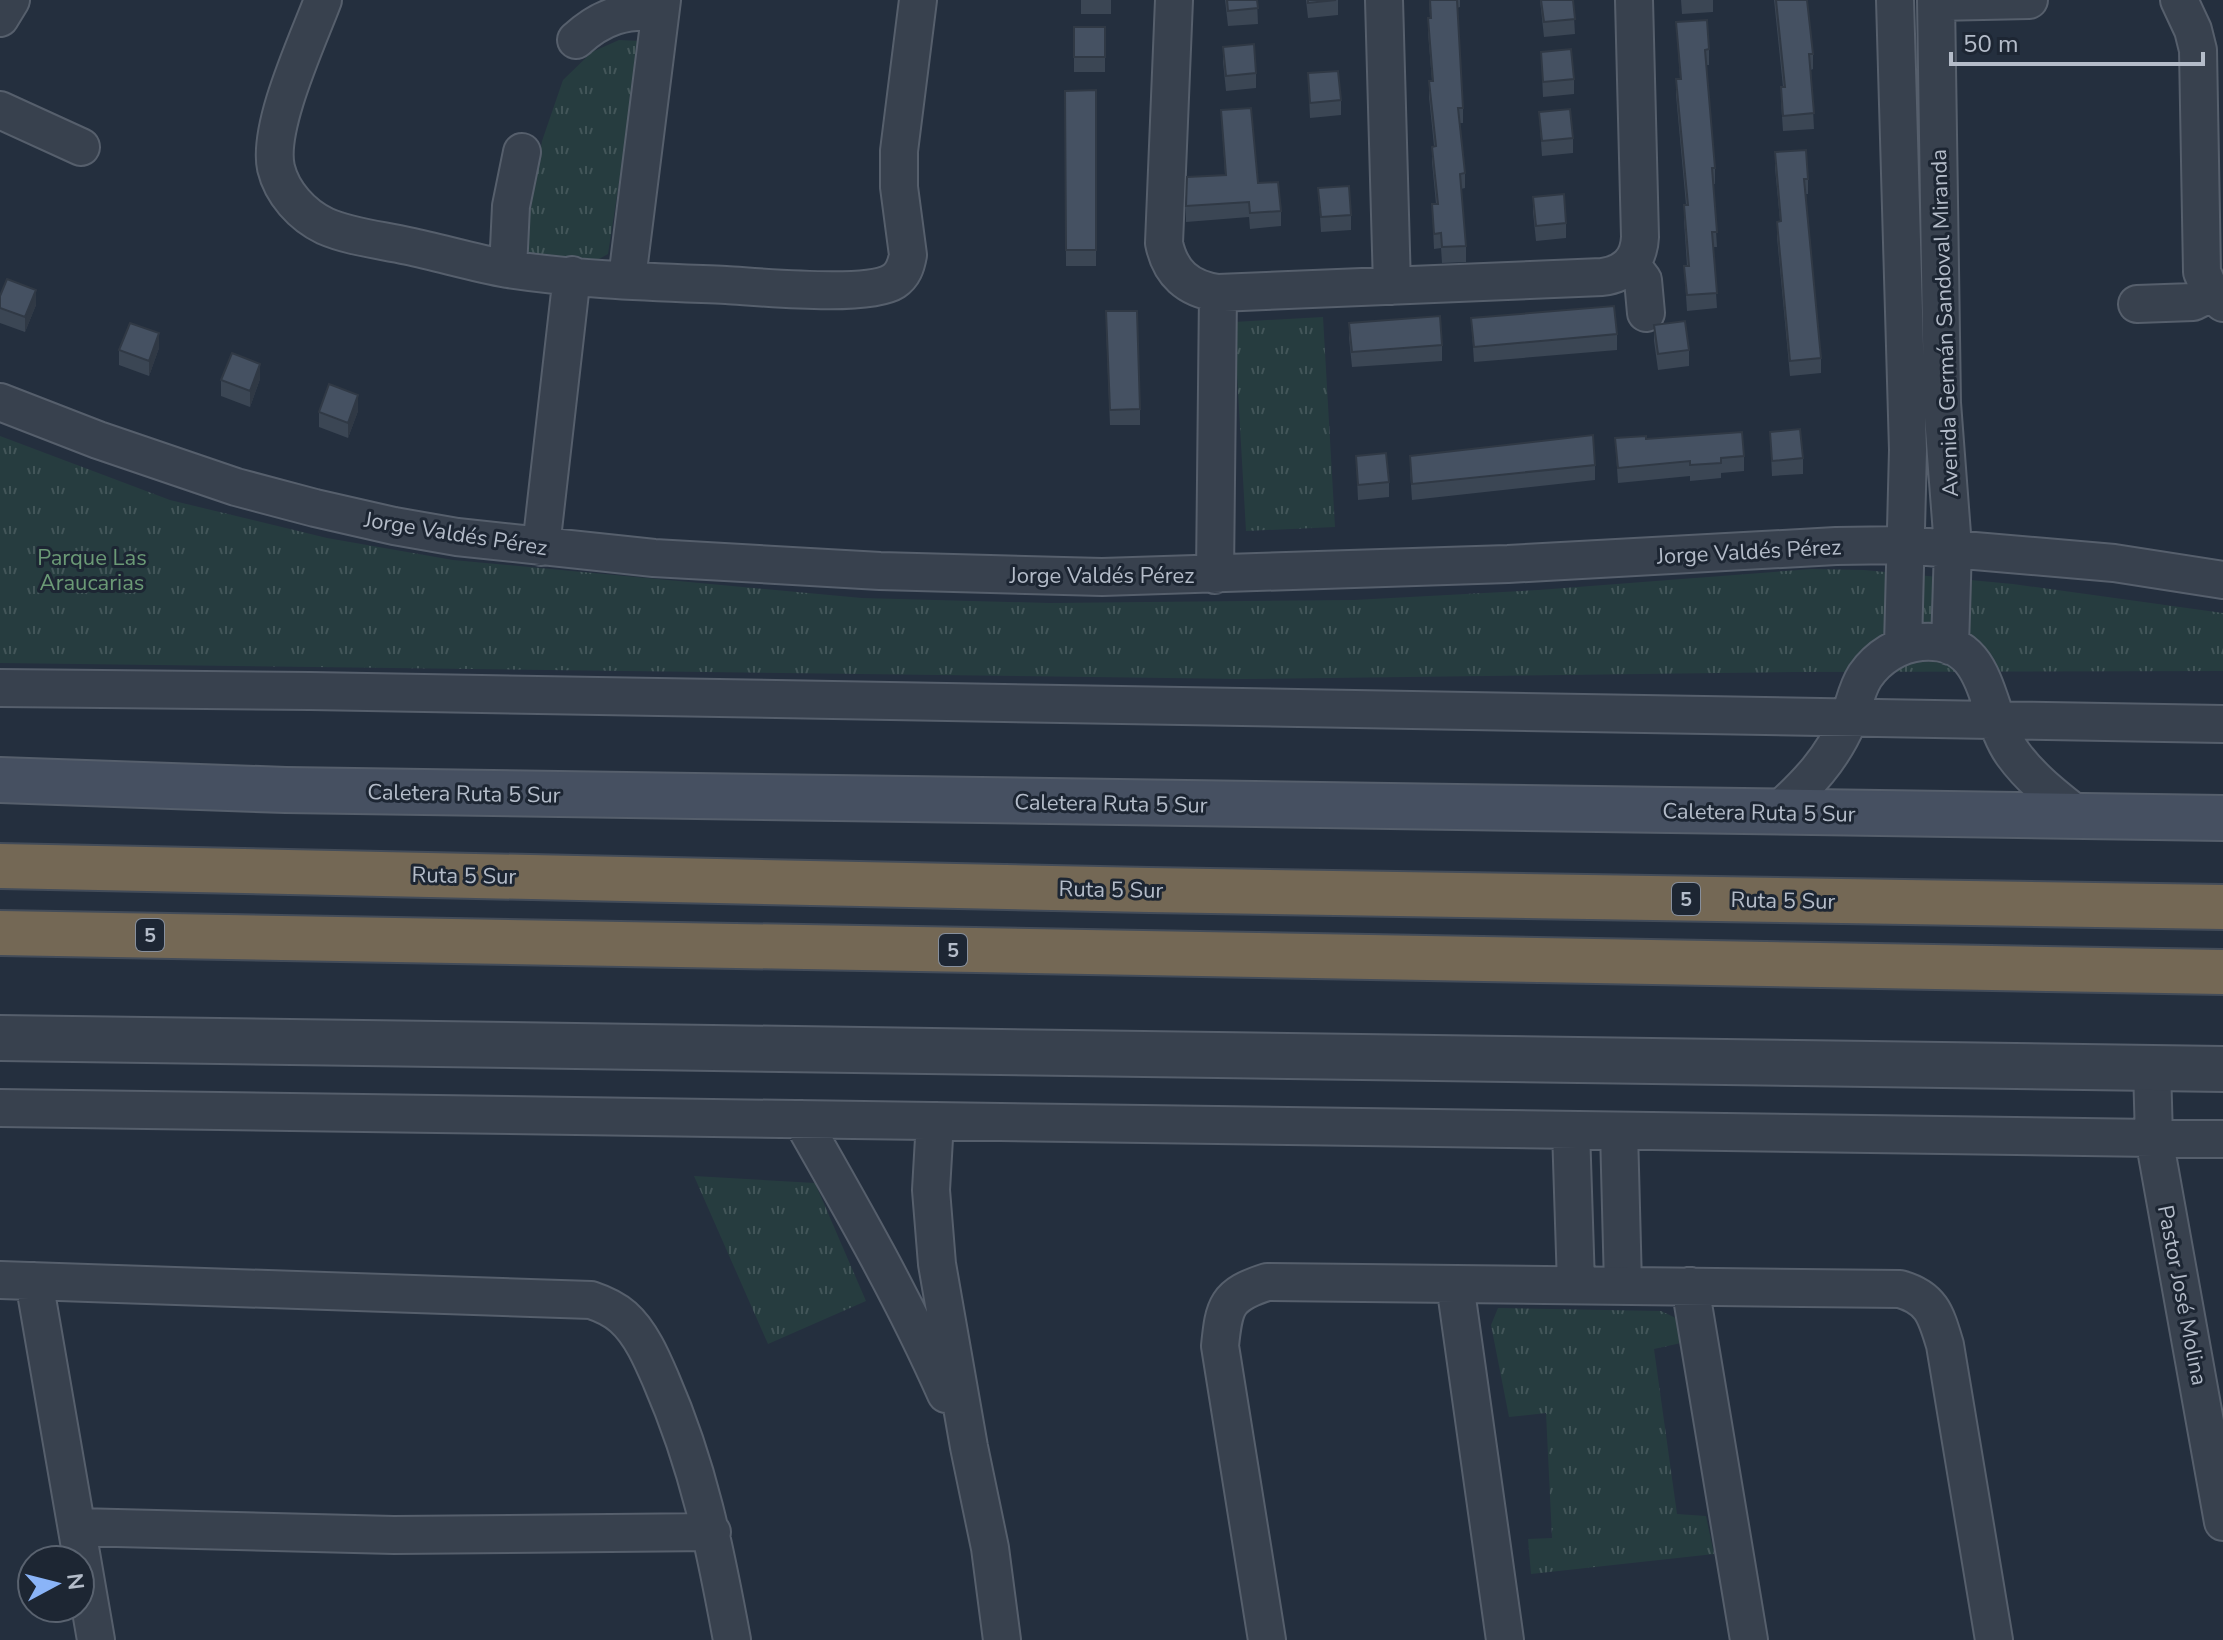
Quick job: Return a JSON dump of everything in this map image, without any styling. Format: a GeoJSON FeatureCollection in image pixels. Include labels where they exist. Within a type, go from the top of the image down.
{"type":"FeatureCollection","features":[{"type":"Feature","properties":{"kind":"highway"},"geometry":{"type":"LineString","coordinates":[[0,851],[134,868]]}},
{"type":"Feature","properties":{"kind":"highway","name":"Ruta 5 Sur"},"geometry":{"type":"LineString","coordinates":[[0,866],[1149,890],[2223,907]]}},
{"type":"Feature","properties":{"kind":"highway","name":"5"},"geometry":{"type":"LineString","coordinates":[[0,933],[2223,972]]}},
{"type":"Feature","properties":{"kind":"highway"},"geometry":{"type":"LineString","coordinates":[[0,959],[299,937]]}},
{"type":"Feature","properties":{"kind":"main road","name":"Caletera Ruta 5 Sur"},"geometry":{"type":"LineString","coordinates":[[0,780],[302,790],[2223,818]]}},
{"type":"Feature","properties":{"kind":"street"},"geometry":{"type":"LineString","coordinates":[[0,18],[11,0]]}},
{"type":"Feature","properties":{"kind":"street"},"geometry":{"type":"LineString","coordinates":[[323,0],[286,101],[277,137],[275,165],[287,194],[304,212],[326,226],[508,269],[758,287],[849,289],[887,285],[901,275],[908,255],[899,187],[899,151],[918,0]]}},
{"type":"Feature","properties":{"kind":"street"},"geometry":{"type":"LineString","coordinates":[[1174,0],[1164,243],[1167,256],[1180,278],[1204,291],[1218,293],[1602,277],[1623,271],[1636,257],[1640,237],[1634,0]]}},
{"type":"Feature","properties":{"kind":"street"},"geometry":{"type":"LineString","coordinates":[[1384,0],[1392,286]]}},
{"type":"Feature","properties":{"kind":"street","name":"Avenida Germán Sandoval Miranda"},"geometry":{"type":"LineString","coordinates":[[1895,0],[1908,450],[1903,646]]}},
{"type":"Feature","properties":{"kind":"street"},"geometry":{"type":"LineString","coordinates":[[1936,1],[2029,0]]}},
{"type":"Feature","properties":{"kind":"street"},"geometry":{"type":"LineString","coordinates":[[2137,304],[2217,298],[2202,272],[2211,70],[2179,0]]}},
{"type":"Feature","properties":{"kind":"street","name":"Avenida Germán Sandoval Miranda"},"geometry":{"type":"LineString","coordinates":[[1936,1],[1942,403],[1953,547],[1950,646]]}},
{"type":"Feature","properties":{"kind":"street"},"geometry":{"type":"LineString","coordinates":[[576,40],[597,23],[618,14],[661,6],[627,279]]}},
{"type":"Feature","properties":{"kind":"street"},"geometry":{"type":"LineString","coordinates":[[0,110],[81,147]]}},
{"type":"Feature","properties":{"kind":"street"},"geometry":{"type":"LineString","coordinates":[[508,269],[511,206],[522,152]]}},
{"type":"Feature","properties":{"kind":"street"},"geometry":{"type":"LineString","coordinates":[[1901,217],[1940,216]]}},
{"type":"Feature","properties":{"kind":"street"},"geometry":{"type":"LineString","coordinates":[[1631,264],[1643,280],[1646,313]]}},
{"type":"Feature","properties":{"kind":"street"},"geometry":{"type":"LineString","coordinates":[[541,547],[572,275]]}},
{"type":"Feature","properties":{"kind":"street"},"geometry":{"type":"LineString","coordinates":[[1215,575],[1218,293]]}},
{"type":"Feature","properties":{"kind":"street","name":"Jorge Valdés Pérez"},"geometry":{"type":"LineString","coordinates":[[0,402],[236,487],[315,508],[394,526],[541,547],[668,559],[880,571],[1102,577],[1508,564],[1905,545],[2114,563],[2223,580]]}},
{"type":"Feature","properties":{"kind":"street"},"geometry":{"type":"LineString","coordinates":[[1777,812],[1825,764],[1866,675],[1882,658],[1903,646],[1927,642],[1963,652],[1982,675],[1996,720],[2009,748],[2029,774],[2080,817]]}},
{"type":"Feature","properties":{"kind":"street"},"geometry":{"type":"LineString","coordinates":[[0,688],[2223,724]]}},
{"type":"Feature","properties":{"kind":"street"},"geometry":{"type":"LineString","coordinates":[[0,1038],[2223,1069]]}},
{"type":"Feature","properties":{"kind":"street","name":"Pastor José Molina"},"geometry":{"type":"LineString","coordinates":[[2152,1068],[2154,1138],[2213,1396],[2223,1522]]}},
{"type":"Feature","properties":{"kind":"street"},"geometry":{"type":"LineString","coordinates":[[0,1108],[2223,1139]]}},
{"type":"Feature","properties":{"kind":"street"},"geometry":{"type":"LineString","coordinates":[[801,1119],[921,1337],[969,1447]]}},
{"type":"Feature","properties":{"kind":"street"},"geometry":{"type":"LineString","coordinates":[[935,1121],[931,1190],[937,1264],[990,1548],[1002,1640]]}},
{"type":"Feature","properties":{"kind":"street"},"geometry":{"type":"LineString","coordinates":[[1571,1130],[1576,1284]]}},
{"type":"Feature","properties":{"kind":"street"},"geometry":{"type":"LineString","coordinates":[[1619,1131],[1623,1285]]}},
{"type":"Feature","properties":{"kind":"street"},"geometry":{"type":"LineString","coordinates":[[96,1640],[77,1527],[17,1281],[591,1300],[607,1306],[624,1317],[637,1333],[657,1370],[689,1449],[712,1532],[732,1640]]}},
{"type":"Feature","properties":{"kind":"street"},"geometry":{"type":"LineString","coordinates":[[1267,1640],[1220,1346],[1223,1318],[1231,1301],[1242,1290],[1267,1282],[1900,1289],[1918,1295],[1931,1308],[1945,1345],[1994,1640]]}},
{"type":"Feature","properties":{"kind":"street"},"geometry":{"type":"LineString","coordinates":[[1455,1284],[1505,1640]]}},
{"type":"Feature","properties":{"kind":"street"},"geometry":{"type":"LineString","coordinates":[[1690,1286],[1749,1640]]}},
{"type":"Feature","properties":{"kind":"street"},"geometry":{"type":"LineString","coordinates":[[77,1527],[394,1535],[712,1532]]}},
{"type":"Feature","properties":{"kind":"green space"},"geometry":{"type":"Polygon","coordinates":[[[619,40],[641,41],[608,254],[586,266],[523,254],[542,141],[563,80],[592,52],[619,40]]]}},
{"type":"Feature","properties":{"kind":"green space"},"geometry":{"type":"Polygon","coordinates":[[[1323,317],[1335,527],[1246,531],[1234,322],[1323,317]]]}},
{"type":"Feature","properties":{"kind":"green space","name":"Parque Las Araucarias"},"geometry":{"type":"Polygon","coordinates":[[[0,436],[170,500],[327,538],[453,560],[862,598],[1049,603],[1354,600],[1538,590],[1812,569],[1864,570],[2013,584],[2223,613],[2223,671],[1793,672],[1243,679],[0,663],[0,436]]]}},
{"type":"Feature","properties":{"kind":"green space"},"geometry":{"type":"Polygon","coordinates":[[[694,1176],[815,1183],[866,1301],[768,1344],[694,1176]]]}},
{"type":"Feature","properties":{"kind":"green space"},"geometry":{"type":"Polygon","coordinates":[[[1498,1308],[1661,1311],[1680,1320],[1681,1343],[1654,1349],[1677,1514],[1706,1516],[1714,1554],[1531,1574],[1528,1539],[1552,1538],[1546,1413],[1509,1417],[1491,1325],[1498,1308]]]}},
{"type":"Feature","properties":{"kind":"building"},"geometry":{"type":"Polygon","coordinates":[[[1227,0],[1257,0],[1258,8],[1228,11],[1227,0]]]}},
{"type":"Feature","properties":{"kind":"building"},"geometry":{"type":"Polygon","coordinates":[[[1308,0],[1336,0],[1308,3],[1308,0]]]}},
{"type":"Feature","properties":{"kind":"building"},"geometry":{"type":"Polygon","coordinates":[[[1430,0],[1457,0],[1463,108],[1458,108],[1465,173],[1460,174],[1466,246],[1442,247],[1441,233],[1434,234],[1432,204],[1438,204],[1429,81],[1433,81],[1428,18],[1431,18],[1430,0]]]}},
{"type":"Feature","properties":{"kind":"building"},"geometry":{"type":"Polygon","coordinates":[[[1541,0],[1573,0],[1575,19],[1544,22],[1541,0]]]}},
{"type":"Feature","properties":{"kind":"building"},"geometry":{"type":"Polygon","coordinates":[[[1776,0],[1807,0],[1813,54],[1809,54],[1814,113],[1783,116],[1781,87],[1785,87],[1776,0]]]}},
{"type":"Feature","properties":{"kind":"building"},"geometry":{"type":"Polygon","coordinates":[[[1707,20],[1709,49],[1705,50],[1715,168],[1712,168],[1717,232],[1712,232],[1717,293],[1687,295],[1684,266],[1689,266],[1684,205],[1688,205],[1676,79],[1681,79],[1676,22],[1707,20]]]}},
{"type":"Feature","properties":{"kind":"building"},"geometry":{"type":"Polygon","coordinates":[[[1074,27],[1105,27],[1105,57],[1074,57],[1074,27]]]}},
{"type":"Feature","properties":{"kind":"building"},"geometry":{"type":"Polygon","coordinates":[[[1254,44],[1256,73],[1226,76],[1223,47],[1254,44]]]}},
{"type":"Feature","properties":{"kind":"building"},"geometry":{"type":"Polygon","coordinates":[[[1571,49],[1574,79],[1543,82],[1541,52],[1571,49]]]}},
{"type":"Feature","properties":{"kind":"building"},"geometry":{"type":"Polygon","coordinates":[[[1338,71],[1341,100],[1310,103],[1308,73],[1338,71]]]}},
{"type":"Feature","properties":{"kind":"building"},"geometry":{"type":"Polygon","coordinates":[[[1096,90],[1096,250],[1066,250],[1065,91],[1096,90]]]}},
{"type":"Feature","properties":{"kind":"building"},"geometry":{"type":"Polygon","coordinates":[[[1251,108],[1258,183],[1278,182],[1281,211],[1250,213],[1249,202],[1186,206],[1187,177],[1226,175],[1221,110],[1251,108]]]}},
{"type":"Feature","properties":{"kind":"building"},"geometry":{"type":"Polygon","coordinates":[[[1570,109],[1573,138],[1542,141],[1539,112],[1570,109]]]}},
{"type":"Feature","properties":{"kind":"building"},"geometry":{"type":"Polygon","coordinates":[[[1806,150],[1808,179],[1804,179],[1821,358],[1790,361],[1777,222],[1781,221],[1775,152],[1806,150]]]}},
{"type":"Feature","properties":{"kind":"building"},"geometry":{"type":"Polygon","coordinates":[[[1349,186],[1351,215],[1321,217],[1318,188],[1349,186]]]}},
{"type":"Feature","properties":{"kind":"building"},"geometry":{"type":"Polygon","coordinates":[[[1564,194],[1566,223],[1536,226],[1533,197],[1564,194]]]}},
{"type":"Feature","properties":{"kind":"building"},"geometry":{"type":"Polygon","coordinates":[[[7,279],[36,290],[25,317],[0,308],[0,296],[7,279]]]}},
{"type":"Feature","properties":{"kind":"building"},"geometry":{"type":"Polygon","coordinates":[[[1614,306],[1617,334],[1474,347],[1471,318],[1614,306]]]}},
{"type":"Feature","properties":{"kind":"building"},"geometry":{"type":"Polygon","coordinates":[[[1106,311],[1137,311],[1140,409],[1110,410],[1106,311]]]}},
{"type":"Feature","properties":{"kind":"building"},"geometry":{"type":"Polygon","coordinates":[[[1440,316],[1442,345],[1352,352],[1349,323],[1440,316]]]}},
{"type":"Feature","properties":{"kind":"building"},"geometry":{"type":"Polygon","coordinates":[[[1685,321],[1689,350],[1658,354],[1654,325],[1685,321]]]}},
{"type":"Feature","properties":{"kind":"building"},"geometry":{"type":"Polygon","coordinates":[[[130,323],[159,333],[149,361],[119,350],[130,323]]]}},
{"type":"Feature","properties":{"kind":"building"},"geometry":{"type":"Polygon","coordinates":[[[232,353],[260,364],[250,391],[221,380],[232,353]]]}},
{"type":"Feature","properties":{"kind":"building"},"geometry":{"type":"Polygon","coordinates":[[[329,384],[358,395],[348,423],[319,412],[329,384]]]}},
{"type":"Feature","properties":{"kind":"building"},"geometry":{"type":"Polygon","coordinates":[[[1800,429],[1803,458],[1772,461],[1770,432],[1800,429]]]}},
{"type":"Feature","properties":{"kind":"building"},"geometry":{"type":"Polygon","coordinates":[[[1742,432],[1744,456],[1721,458],[1721,463],[1690,465],[1690,461],[1618,468],[1615,438],[1646,436],[1646,439],[1742,432]]]}},
{"type":"Feature","properties":{"kind":"building"},"geometry":{"type":"Polygon","coordinates":[[[1593,435],[1595,465],[1412,484],[1410,456],[1593,435]]]}},
{"type":"Feature","properties":{"kind":"building"},"geometry":{"type":"Polygon","coordinates":[[[1386,453],[1389,482],[1358,485],[1356,456],[1386,453]]]}}]}
